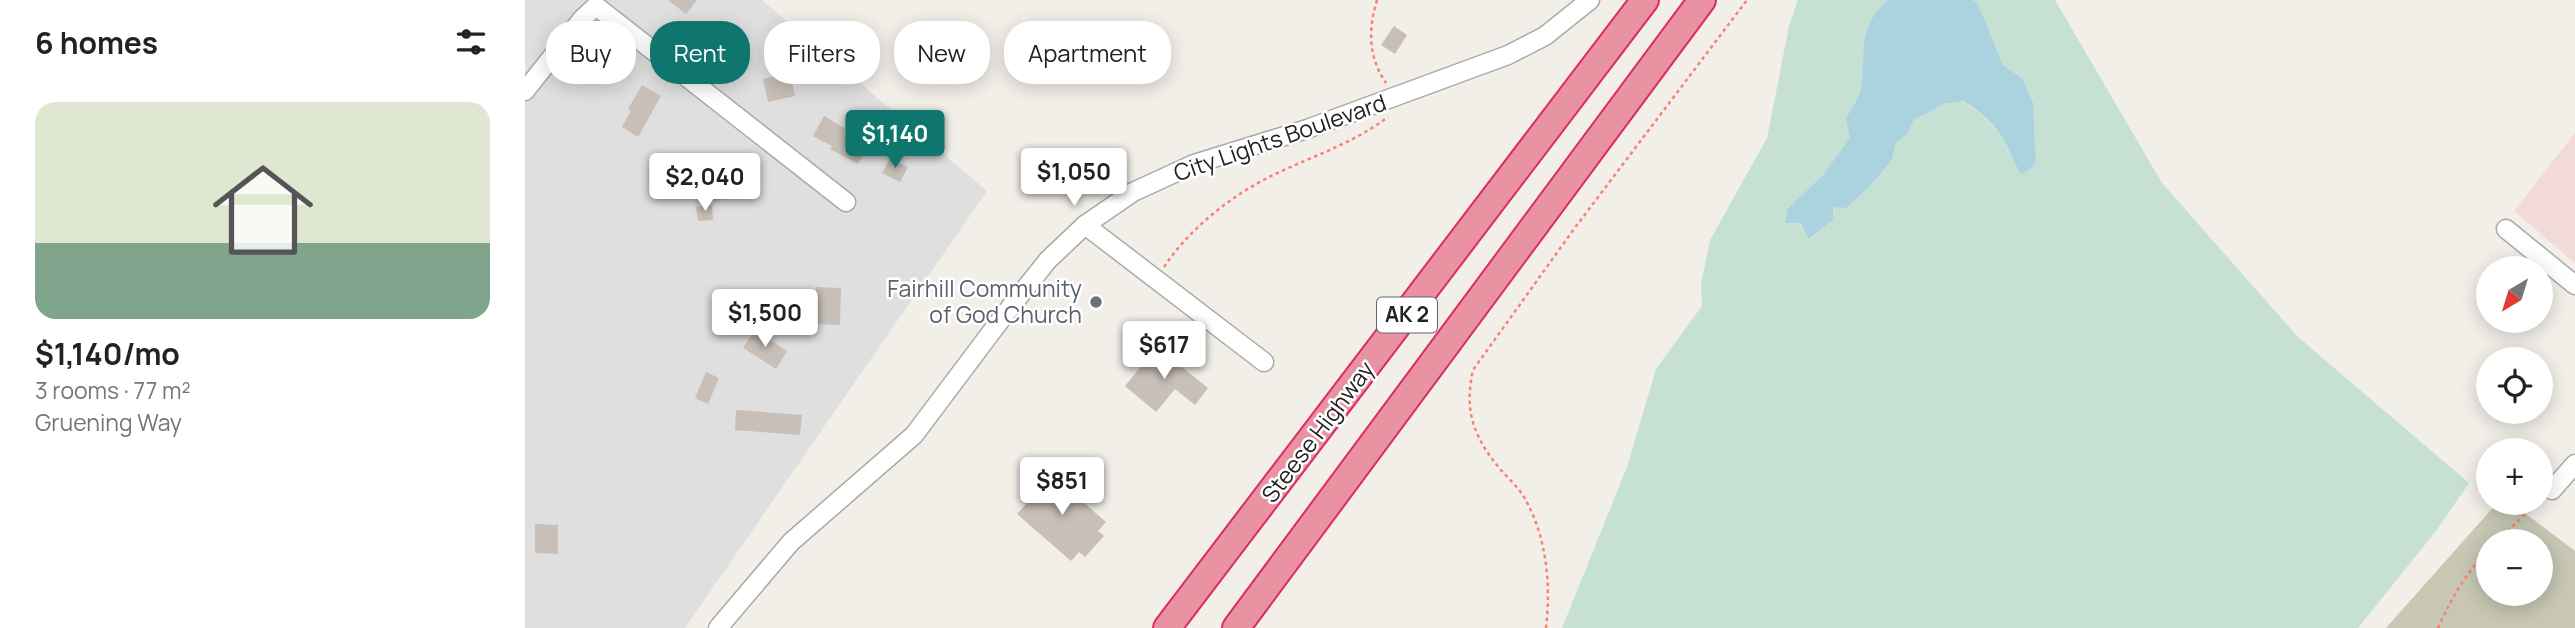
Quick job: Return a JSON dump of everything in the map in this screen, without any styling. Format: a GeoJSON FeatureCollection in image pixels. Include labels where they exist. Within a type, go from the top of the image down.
{"type":"FeatureCollection","features":[{"type":"Feature","properties":{"kind":"highway","name":"Steese Highway"},"geometry":{"type":"LineString","coordinates":[[1167,628],[1645,0]]}},
{"type":"Feature","properties":{"kind":"highway","name":"AK 2"},"geometry":{"type":"LineString","coordinates":[[1236,628],[1702,0]]}},
{"type":"Feature","properties":{"kind":"street","name":"City Lights Boulevard"},"geometry":{"type":"LineString","coordinates":[[718,628],[791,542],[914,435],[1048,260],[1085,225],[1133,192],[1194,164],[1395,98],[1508,55],[1545,36],[1590,0]]}},
{"type":"Feature","properties":{"kind":"street"},"geometry":{"type":"LineString","coordinates":[[525,91],[582,19],[596,6],[846,202]]}},
{"type":"Feature","properties":{"kind":"street"},"geometry":{"type":"LineString","coordinates":[[1085,225],[1263,362]]}},
{"type":"Feature","properties":{"kind":"street"},"geometry":{"type":"LineString","coordinates":[[2506,229],[2575,285]]}},
{"type":"Feature","properties":{"kind":"street"},"geometry":{"type":"LineString","coordinates":[[2553,489],[2575,464]]}},
{"type":"Feature","properties":{"kind":"path"},"geometry":{"type":"LineString","coordinates":[[1156,279],[1176,249],[1227,202],[1273,175],[1366,134],[1389,117],[1395,98],[1378,72],[1371,49],[1372,19],[1377,0]]}},
{"type":"Feature","properties":{"kind":"path"},"geometry":{"type":"LineString","coordinates":[[1546,628],[1548,584],[1536,522],[1522,494],[1487,453],[1473,425],[1468,407],[1468,392],[1473,370],[1574,229],[1747,0]]}},
{"type":"Feature","properties":{"kind":"path"},"geometry":{"type":"LineString","coordinates":[[2510,529],[2524,515]]}},
{"type":"Feature","properties":{"kind":"path"},"geometry":{"type":"LineString","coordinates":[[2438,628],[2452,598],[2476,562]]}},
{"type":"Feature","properties":{"kind":"shaded area"},"geometry":{"type":"Polygon","coordinates":[[[525,0],[762,0],[787,21],[764,21],[764,84],[861,84],[987,191],[685,628],[525,628],[525,0]]]}},
{"type":"Feature","properties":{"kind":"shaded area"},"geometry":{"type":"Polygon","coordinates":[[[1798,0],[1888,0],[1872,20],[1865,40],[1861,88],[1846,118],[1851,138],[1823,175],[1788,208],[1810,239],[1833,220],[1833,206],[1846,207],[1869,187],[1892,160],[1896,143],[1907,134],[1915,118],[1943,104],[1962,101],[1984,117],[1998,132],[2020,174],[2028,171],[2036,163],[2033,102],[2023,79],[2003,65],[1977,3],[1972,0],[2055,0],[2162,183],[2298,337],[2469,483],[2436,531],[2358,628],[1562,628],[1627,467],[1656,369],[1702,306],[1701,284],[1710,240],[1767,138],[1789,26],[1798,0]]]}},
{"type":"Feature","properties":{"kind":"shaded area"},"geometry":{"type":"Polygon","coordinates":[[[2575,133],[2575,263],[2514,211],[2575,133]]]}},
{"type":"Feature","properties":{"kind":"shaded area"},"geometry":{"type":"Polygon","coordinates":[[[2486,515],[2527,515],[2546,529],[2476,529],[2476,606],[2553,606],[2553,534],[2575,551],[2575,628],[2386,628],[2486,515]]]}},
{"type":"Feature","properties":{"kind":"water"},"geometry":{"type":"Polygon","coordinates":[[[1888,0],[1977,2],[2003,65],[2023,79],[2033,102],[2036,163],[2020,174],[2004,140],[1984,116],[1963,101],[1943,104],[1915,118],[1907,134],[1896,143],[1892,160],[1869,187],[1846,208],[1833,207],[1833,220],[1809,239],[1800,223],[1785,223],[1788,208],[1823,175],[1850,138],[1846,118],[1861,88],[1867,30],[1878,10],[1888,0]]]}},
{"type":"Feature","properties":{"kind":"building"},"geometry":{"type":"Polygon","coordinates":[[[668,0],[697,0],[686,14],[668,0]]]}},
{"type":"Feature","properties":{"kind":"building"},"geometry":{"type":"Polygon","coordinates":[[[1394,26],[1407,35],[1395,54],[1381,45],[1394,26]]]}},
{"type":"Feature","properties":{"kind":"building"},"geometry":{"type":"Polygon","coordinates":[[[764,84],[792,84],[795,96],[768,102],[764,84]]]}},
{"type":"Feature","properties":{"kind":"building"},"geometry":{"type":"Polygon","coordinates":[[[642,85],[661,96],[638,137],[622,127],[631,111],[628,109],[642,85]]]}},
{"type":"Feature","properties":{"kind":"building"},"geometry":{"type":"Polygon","coordinates":[[[824,116],[846,129],[844,133],[868,146],[858,164],[813,136],[824,116]]]}},
{"type":"Feature","properties":{"kind":"building"},"geometry":{"type":"Polygon","coordinates":[[[890,158],[908,167],[900,182],[882,173],[890,158]]]}},
{"type":"Feature","properties":{"kind":"building"},"geometry":{"type":"Polygon","coordinates":[[[729,185],[731,199],[704,202],[703,188],[729,185]]]}},
{"type":"Feature","properties":{"kind":"building"},"geometry":{"type":"Polygon","coordinates":[[[712,205],[713,220],[698,221],[696,207],[712,205]]]}},
{"type":"Feature","properties":{"kind":"building"},"geometry":{"type":"Polygon","coordinates":[[[816,287],[841,288],[840,325],[814,324],[816,287]]]}},
{"type":"Feature","properties":{"kind":"building"},"geometry":{"type":"Polygon","coordinates":[[[755,330],[787,351],[776,369],[743,348],[755,330]]]}},
{"type":"Feature","properties":{"kind":"building"},"geometry":{"type":"Polygon","coordinates":[[[1157,347],[1208,388],[1195,405],[1175,389],[1156,412],[1125,386],[1157,347]]]}},
{"type":"Feature","properties":{"kind":"building"},"geometry":{"type":"Polygon","coordinates":[[[706,372],[719,378],[708,404],[695,398],[706,372]]]}},
{"type":"Feature","properties":{"kind":"building"},"geometry":{"type":"Polygon","coordinates":[[[736,410],[802,415],[800,435],[735,430],[736,410]]]}},
{"type":"Feature","properties":{"kind":"building"},"geometry":{"type":"Polygon","coordinates":[[[1052,475],[1061,483],[1066,477],[1080,489],[1075,495],[1106,522],[1098,531],[1104,536],[1085,557],[1079,552],[1071,561],[1017,514],[1026,504],[1019,497],[1033,481],[1041,488],[1052,475]]]}},
{"type":"Feature","properties":{"kind":"building"},"geometry":{"type":"Polygon","coordinates":[[[535,524],[558,525],[558,554],[535,553],[535,524]]]}},
{"type":"Feature","properties":{"kind":"place","name":"Fairhill Community of God Church"},"geometry":{"type":"Point","coordinates":[1096,302]}}]}
